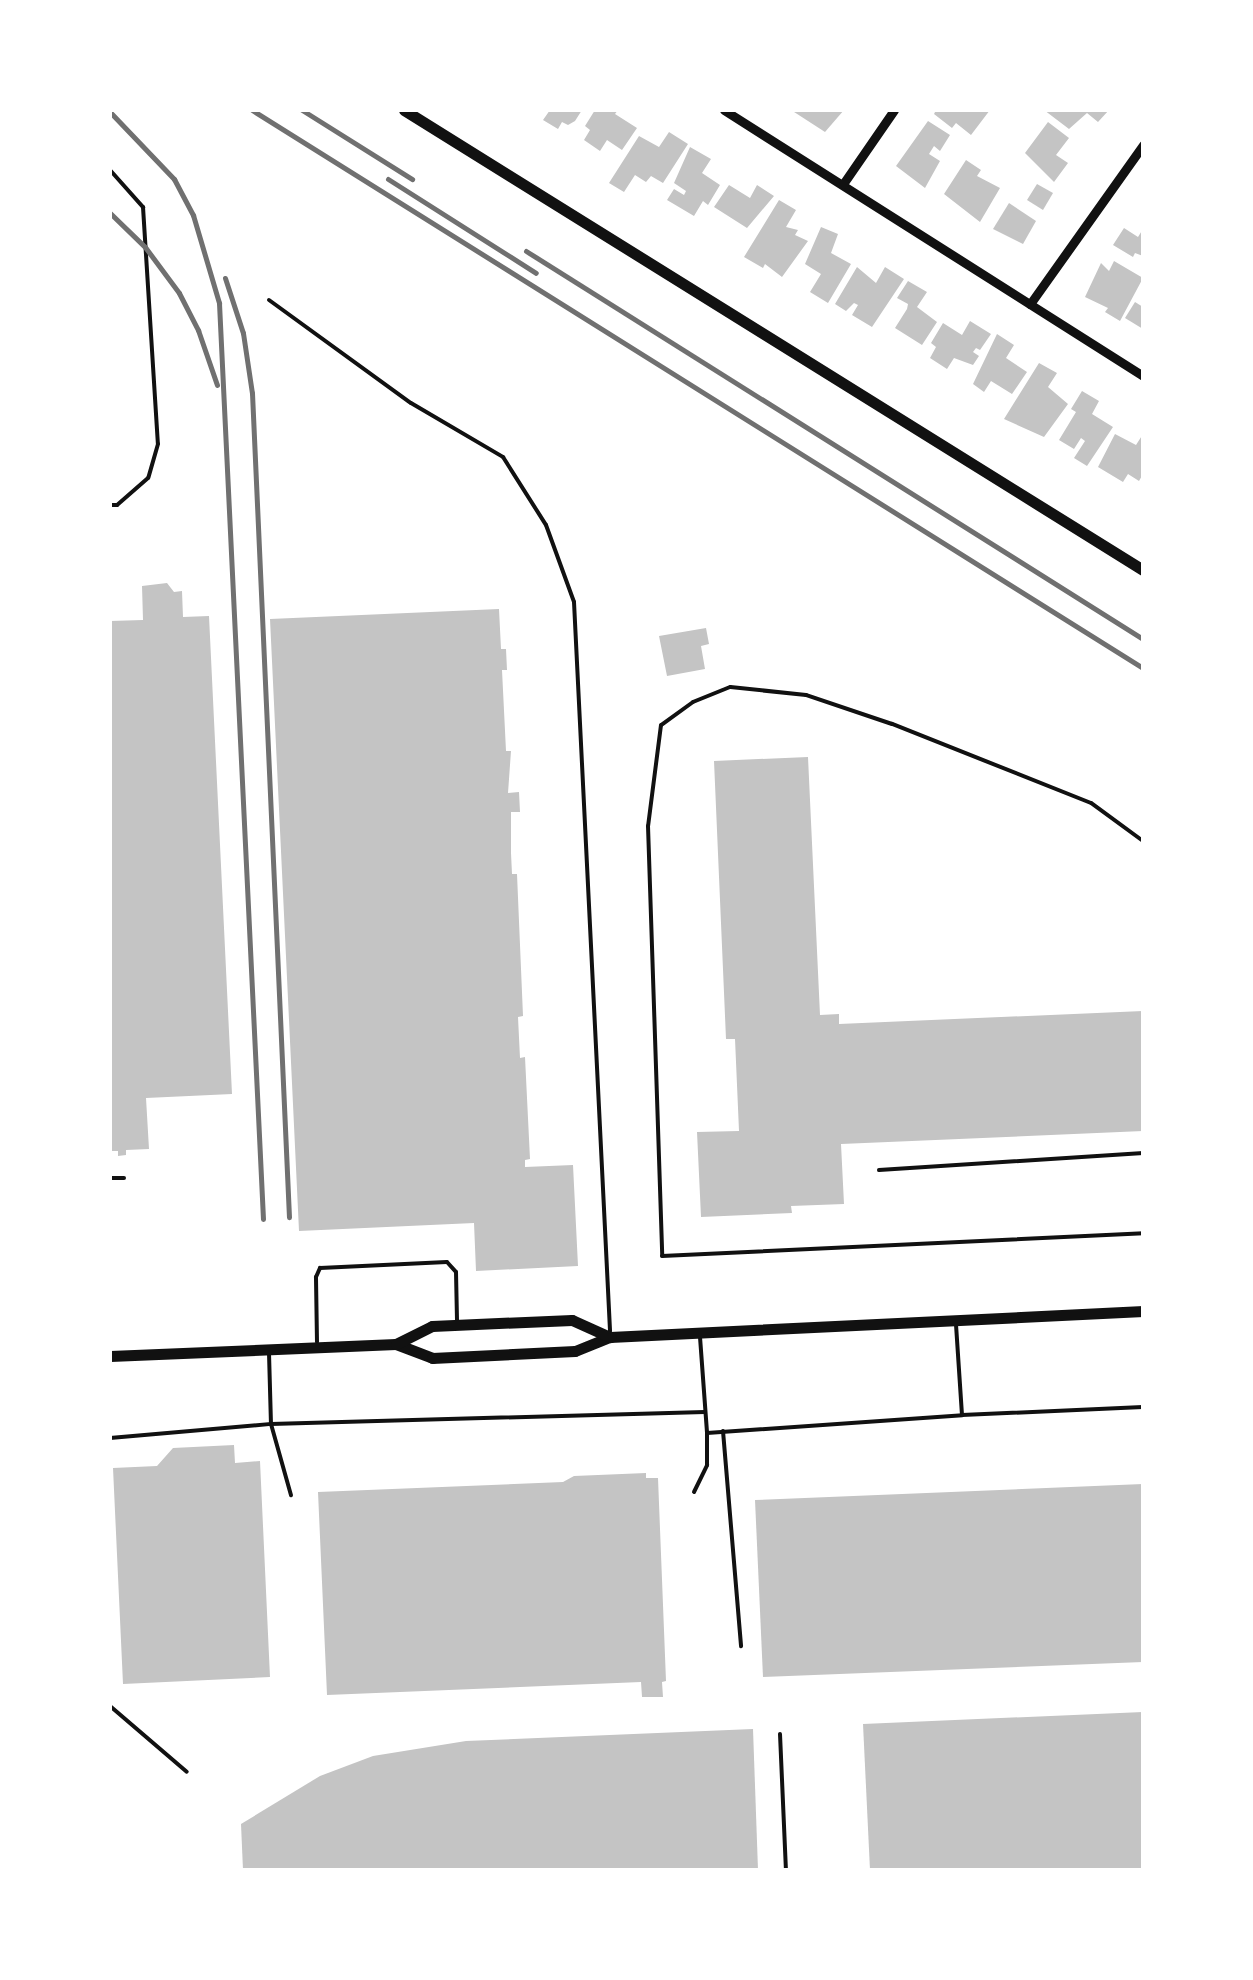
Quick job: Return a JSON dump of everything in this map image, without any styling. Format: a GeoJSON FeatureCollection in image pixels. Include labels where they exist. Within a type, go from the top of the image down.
{"type":"FeatureCollection","features":[{"type":"Feature","properties":{"kind":"main road"},"geometry":{"type":"LineString","coordinates":[[404,110],[1143,570]]}},
{"type":"Feature","properties":{"kind":"main road"},"geometry":{"type":"LineString","coordinates":[[110,1356],[396,1344],[432,1358],[575,1351],[610,1337],[1143,1311]]}},
{"type":"Feature","properties":{"kind":"main road"},"geometry":{"type":"LineString","coordinates":[[396,1344],[432,1326],[572,1320],[610,1337]]}},
{"type":"Feature","properties":{"kind":"street"},"geometry":{"type":"LineString","coordinates":[[724,110],[1143,376]]}},
{"type":"Feature","properties":{"kind":"street"},"geometry":{"type":"LineString","coordinates":[[843,184],[894,110]]}},
{"type":"Feature","properties":{"kind":"street"},"geometry":{"type":"LineString","coordinates":[[1030,304],[1143,145]]}},
{"type":"Feature","properties":{"kind":"lane"},"geometry":{"type":"LineString","coordinates":[[110,170],[142,207],[158,444],[148,478],[117,504],[110,505]]}},
{"type":"Feature","properties":{"kind":"lane"},"geometry":{"type":"LineString","coordinates":[[269,300],[411,404],[503,457],[546,525],[574,602],[610,1337]]}},
{"type":"Feature","properties":{"kind":"lane"},"geometry":{"type":"LineString","coordinates":[[1143,841],[1091,803],[892,724],[806,695],[730,687],[693,702],[661,725],[648,826],[662,1256],[1143,1233]]}},
{"type":"Feature","properties":{"kind":"lane"},"geometry":{"type":"LineString","coordinates":[[879,1170],[1143,1154]]}},
{"type":"Feature","properties":{"kind":"lane"},"geometry":{"type":"LineString","coordinates":[[110,1178],[124,1178]]}},
{"type":"Feature","properties":{"kind":"lane"},"geometry":{"type":"LineString","coordinates":[[317,1347],[316,1271],[447,1262],[454,1266],[457,1325]]}},
{"type":"Feature","properties":{"kind":"lane"},"geometry":{"type":"LineString","coordinates":[[956,1320],[962,1414]]}},
{"type":"Feature","properties":{"kind":"lane"},"geometry":{"type":"LineString","coordinates":[[694,1492],[707,1465],[700,1332]]}},
{"type":"Feature","properties":{"kind":"lane"},"geometry":{"type":"LineString","coordinates":[[269,1350],[271,1424],[291,1496]]}},
{"type":"Feature","properties":{"kind":"lane"},"geometry":{"type":"LineString","coordinates":[[707,1432],[962,1414],[1143,1407]]}},
{"type":"Feature","properties":{"kind":"lane"},"geometry":{"type":"LineString","coordinates":[[110,1438],[271,1424],[706,1412]]}},
{"type":"Feature","properties":{"kind":"lane"},"geometry":{"type":"LineString","coordinates":[[724,1431],[741,1646]]}},
{"type":"Feature","properties":{"kind":"lane"},"geometry":{"type":"LineString","coordinates":[[110,1706],[186,1772]]}},
{"type":"Feature","properties":{"kind":"lane"},"geometry":{"type":"LineString","coordinates":[[780,1734],[786,1870]]}},
{"type":"Feature","properties":{"kind":"building"},"geometry":{"type":"Polygon","coordinates":[[[550,110],[582,110],[575,121],[568,125],[562,122],[558,129],[543,120],[550,110]]]}},
{"type":"Feature","properties":{"kind":"building"},"geometry":{"type":"Polygon","coordinates":[[[595,110],[618,110],[615,114],[637,128],[622,150],[607,140],[600,151],[584,140],[590,130],[585,126],[595,110]]]}},
{"type":"Feature","properties":{"kind":"building"},"geometry":{"type":"Polygon","coordinates":[[[791,110],[844,110],[825,132],[791,110]]]}},
{"type":"Feature","properties":{"kind":"building"},"geometry":{"type":"Polygon","coordinates":[[[936,110],[990,110],[971,135],[956,123],[952,128],[934,114],[936,110]]]}},
{"type":"Feature","properties":{"kind":"building"},"geometry":{"type":"Polygon","coordinates":[[[1044,110],[1109,110],[1098,122],[1087,113],[1069,129],[1044,110]]]}},
{"type":"Feature","properties":{"kind":"building"},"geometry":{"type":"Polygon","coordinates":[[[928,121],[950,135],[940,151],[934,146],[929,154],[940,161],[925,188],[896,166],[928,121]]]}},
{"type":"Feature","properties":{"kind":"building"},"geometry":{"type":"Polygon","coordinates":[[[1048,122],[1069,138],[1056,155],[1068,163],[1054,182],[1025,153],[1048,122]]]}},
{"type":"Feature","properties":{"kind":"building"},"geometry":{"type":"Polygon","coordinates":[[[669,132],[688,144],[663,183],[651,176],[646,182],[635,175],[624,192],[609,183],[639,136],[659,147],[669,132]]]}},
{"type":"Feature","properties":{"kind":"building"},"geometry":{"type":"Polygon","coordinates":[[[690,147],[711,159],[702,173],[720,185],[708,205],[703,201],[694,216],[667,200],[674,189],[684,195],[686,191],[674,183],[690,147]]]}},
{"type":"Feature","properties":{"kind":"building"},"geometry":{"type":"Polygon","coordinates":[[[966,160],[981,170],[977,176],[1000,188],[980,222],[944,194],[966,160]]]}},
{"type":"Feature","properties":{"kind":"building"},"geometry":{"type":"Polygon","coordinates":[[[1037,184],[1053,193],[1043,210],[1027,200],[1037,184]]]}},
{"type":"Feature","properties":{"kind":"building"},"geometry":{"type":"Polygon","coordinates":[[[729,185],[750,198],[757,185],[774,196],[747,228],[714,207],[729,185]]]}},
{"type":"Feature","properties":{"kind":"building"},"geometry":{"type":"Polygon","coordinates":[[[779,200],[796,210],[786,227],[798,230],[795,235],[808,241],[782,277],[765,264],[763,268],[744,257],[779,200]]]}},
{"type":"Feature","properties":{"kind":"building"},"geometry":{"type":"Polygon","coordinates":[[[1009,203],[1036,221],[1023,244],[993,229],[1009,203]]]}},
{"type":"Feature","properties":{"kind":"building"},"geometry":{"type":"Polygon","coordinates":[[[821,227],[838,234],[831,253],[851,264],[828,303],[810,292],[821,274],[805,264],[821,227]]]}},
{"type":"Feature","properties":{"kind":"building"},"geometry":{"type":"Polygon","coordinates":[[[1124,228],[1138,237],[1143,229],[1143,256],[1135,253],[1133,257],[1113,245],[1124,228]]]}},
{"type":"Feature","properties":{"kind":"building"},"geometry":{"type":"Polygon","coordinates":[[[1114,261],[1143,278],[1120,321],[1105,312],[1108,308],[1085,297],[1101,263],[1109,271],[1114,261]]]}},
{"type":"Feature","properties":{"kind":"building"},"geometry":{"type":"Polygon","coordinates":[[[857,267],[876,283],[885,267],[904,279],[872,327],[852,315],[858,305],[854,303],[846,311],[835,304],[857,267]]]}},
{"type":"Feature","properties":{"kind":"building"},"geometry":{"type":"Polygon","coordinates":[[[908,281],[927,292],[917,307],[937,322],[922,345],[895,328],[907,309],[908,304],[897,298],[908,281]]]}},
{"type":"Feature","properties":{"kind":"building"},"geometry":{"type":"Polygon","coordinates":[[[1135,302],[1143,307],[1143,329],[1125,318],[1135,302]]]}},
{"type":"Feature","properties":{"kind":"building"},"geometry":{"type":"Polygon","coordinates":[[[970,321],[991,334],[980,350],[976,348],[973,352],[979,356],[973,365],[954,358],[947,369],[930,358],[936,347],[931,343],[943,323],[962,335],[970,321]]]}},
{"type":"Feature","properties":{"kind":"building"},"geometry":{"type":"Polygon","coordinates":[[[997,334],[1014,345],[1006,358],[1027,372],[1012,394],[991,381],[984,392],[973,384],[997,334]]]}},
{"type":"Feature","properties":{"kind":"building"},"geometry":{"type":"Polygon","coordinates":[[[1039,363],[1057,373],[1048,387],[1068,404],[1044,437],[1004,419],[1039,363]]]}},
{"type":"Feature","properties":{"kind":"building"},"geometry":{"type":"Polygon","coordinates":[[[1082,391],[1099,401],[1092,414],[1113,427],[1087,466],[1074,458],[1085,441],[1081,438],[1074,449],[1059,440],[1076,412],[1071,409],[1082,391]]]}},
{"type":"Feature","properties":{"kind":"building"},"geometry":{"type":"Polygon","coordinates":[[[1115,434],[1136,445],[1143,434],[1143,474],[1139,481],[1128,474],[1123,482],[1098,467],[1115,434]]]}},
{"type":"Feature","properties":{"kind":"building"},"geometry":{"type":"Polygon","coordinates":[[[167,583],[174,592],[182,591],[183,617],[209,616],[232,1094],[146,1098],[149,1149],[126,1150],[126,1155],[118,1156],[118,1151],[110,1151],[110,621],[143,620],[142,586],[167,583]]]}},
{"type":"Feature","properties":{"kind":"building"},"geometry":{"type":"Polygon","coordinates":[[[499,609],[501,649],[506,649],[507,670],[502,670],[506,751],[511,751],[508,793],[519,792],[520,812],[511,812],[511,853],[512,874],[517,874],[523,1016],[518,1017],[520,1058],[525,1057],[530,1159],[525,1160],[525,1167],[573,1165],[578,1266],[476,1271],[474,1223],[299,1231],[270,619],[499,609]]]}},
{"type":"Feature","properties":{"kind":"building"},"geometry":{"type":"Polygon","coordinates":[[[706,628],[709,644],[701,646],[705,669],[667,676],[659,636],[706,628]]]}},
{"type":"Feature","properties":{"kind":"building"},"geometry":{"type":"Polygon","coordinates":[[[808,757],[820,1015],[839,1014],[839,1024],[1143,1011],[1143,1131],[841,1144],[844,1204],[791,1206],[792,1213],[701,1217],[697,1132],[739,1131],[735,1039],[726,1039],[714,761],[808,757]]]}},
{"type":"Feature","properties":{"kind":"building"},"geometry":{"type":"Polygon","coordinates":[[[234,1445],[235,1463],[260,1461],[270,1677],[123,1684],[113,1468],[157,1466],[173,1448],[234,1445]]]}},
{"type":"Feature","properties":{"kind":"building"},"geometry":{"type":"Polygon","coordinates":[[[646,1473],[646,1478],[658,1478],[666,1681],[662,1682],[663,1697],[642,1697],[641,1682],[327,1695],[318,1492],[563,1482],[574,1476],[646,1473]]]}},
{"type":"Feature","properties":{"kind":"building"},"geometry":{"type":"Polygon","coordinates":[[[1143,1484],[1143,1662],[763,1677],[755,1500],[1143,1484]]]}},
{"type":"Feature","properties":{"kind":"building"},"geometry":{"type":"Polygon","coordinates":[[[1143,1712],[1143,1870],[870,1870],[863,1724],[1143,1712]]]}},
{"type":"Feature","properties":{"kind":"building"},"geometry":{"type":"Polygon","coordinates":[[[753,1729],[758,1870],[243,1870],[241,1824],[320,1776],[373,1756],[466,1741],[753,1729]]]}},
{"type":"Feature","properties":{"kind":"railway"},"geometry":{"type":"LineString","coordinates":[[252,110],[1143,668]]}},
{"type":"Feature","properties":{"kind":"railway"},"geometry":{"type":"LineString","coordinates":[[302,110],[412,179]]}},
{"type":"Feature","properties":{"kind":"railway"},"geometry":{"type":"LineString","coordinates":[[110,112],[174,179],[193,215],[219,303],[263,1219]]}},
{"type":"Feature","properties":{"kind":"railway"},"geometry":{"type":"LineString","coordinates":[[388,179],[536,273]]}},
{"type":"Feature","properties":{"kind":"railway"},"geometry":{"type":"LineString","coordinates":[[110,213],[145,247],[179,293],[198,330],[217,385]]}},
{"type":"Feature","properties":{"kind":"railway"},"geometry":{"type":"LineString","coordinates":[[526,251],[1143,639]]}},
{"type":"Feature","properties":{"kind":"railway"},"geometry":{"type":"LineString","coordinates":[[225,278],[243,333],[252,393],[289,1217]]}}]}
